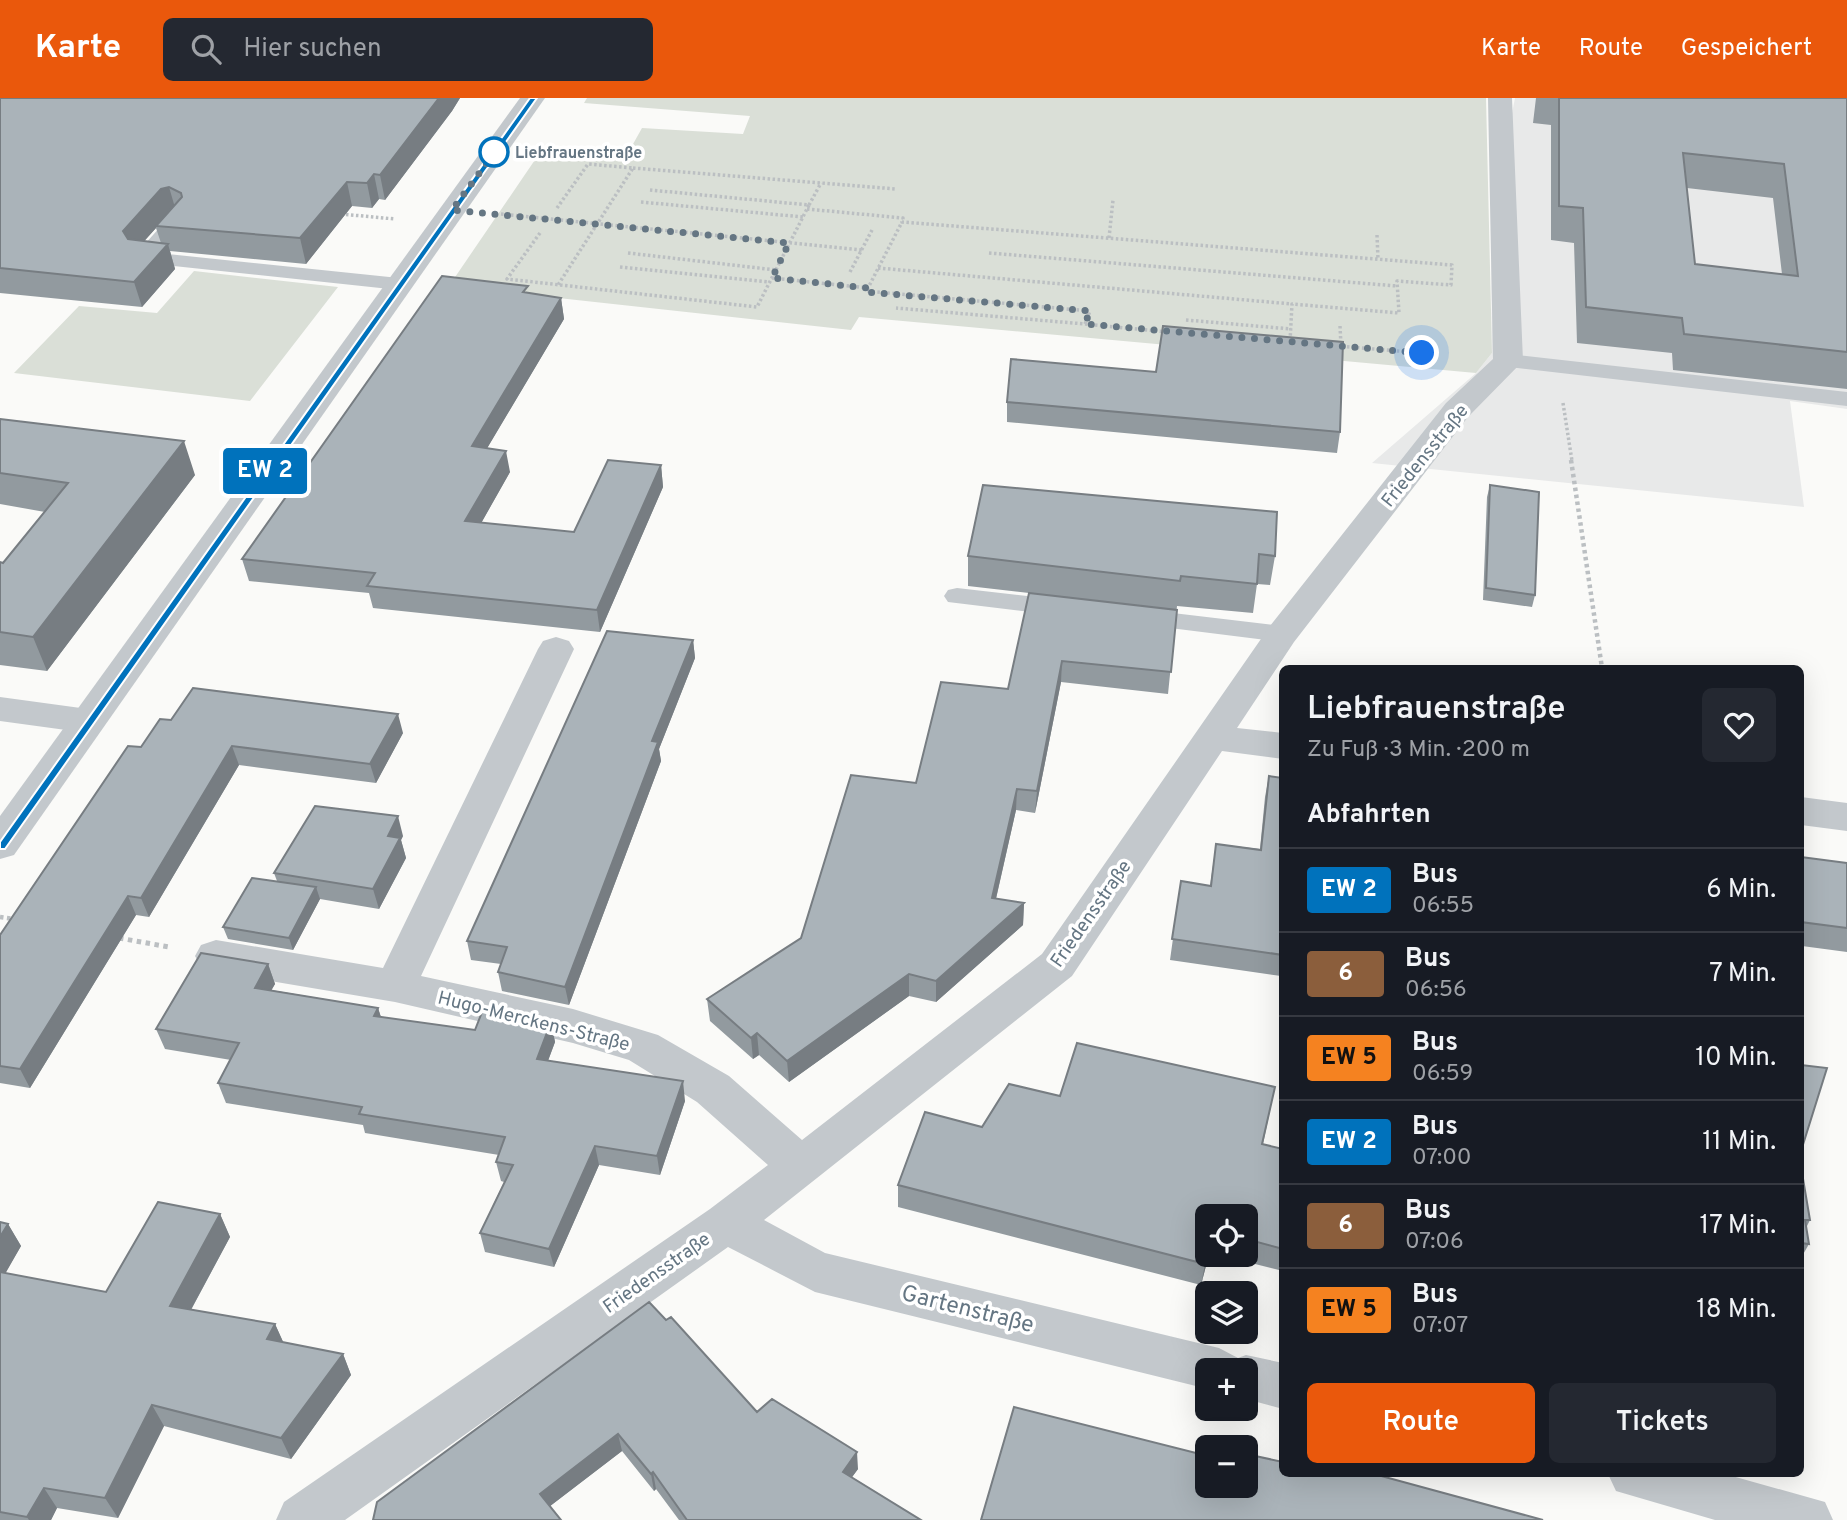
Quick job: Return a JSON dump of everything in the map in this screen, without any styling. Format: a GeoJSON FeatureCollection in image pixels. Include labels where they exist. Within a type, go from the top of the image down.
{"type":"FeatureCollection","features":[{"type":"Feature","properties":{"kind":"street"},"geometry":{"type":"LineString","coordinates":[[0,845],[533,98]]}},
{"type":"Feature","properties":{"kind":"street"},"geometry":{"type":"LineString","coordinates":[[1500,98],[1508,361]]}},
{"type":"Feature","properties":{"kind":"street","name":"Friedensstraße"},"geometry":{"type":"LineString","coordinates":[[302,1520],[726,1223],[1057,965],[1282,634],[1457,410],[1508,361]]}},
{"type":"Feature","properties":{"kind":"street"},"geometry":{"type":"LineString","coordinates":[[395,986],[556,649]]}},
{"type":"Feature","properties":{"kind":"street"},"geometry":{"type":"LineString","coordinates":[[0,709],[88,721]]}},
{"type":"Feature","properties":{"kind":"street"},"geometry":{"type":"LineString","coordinates":[[1210,737],[1279,746]]}},
{"type":"Feature","properties":{"kind":"street"},"geometry":{"type":"LineString","coordinates":[[1804,811],[1847,817]]}},
{"type":"Feature","properties":{"kind":"street","name":"Hugo-Merckens-Straße"},"geometry":{"type":"LineString","coordinates":[[208,954],[395,986],[573,1027],[643,1047],[713,1089],[801,1166]]}},
{"type":"Feature","properties":{"kind":"street","name":"Gartenstraße"},"geometry":{"type":"LineString","coordinates":[[726,1223],[815,1271],[1195,1364]]}},
{"type":"Feature","properties":{"kind":"street"},"geometry":{"type":"LineString","coordinates":[[1258,1380],[1279,1385]]}},
{"type":"Feature","properties":{"kind":"street"},"geometry":{"type":"LineString","coordinates":[[1645,1477],[1807,1520]]}},
{"type":"Feature","properties":{"kind":"lane"},"geometry":{"type":"LineString","coordinates":[[177,220],[143,258],[399,284]]}},
{"type":"Feature","properties":{"kind":"lane"},"geometry":{"type":"LineString","coordinates":[[1508,361],[1847,399]]}},
{"type":"Feature","properties":{"kind":"lane"},"geometry":{"type":"LineString","coordinates":[[957,596],[1092,611]]}},
{"type":"Feature","properties":{"kind":"lane"},"geometry":{"type":"LineString","coordinates":[[1119,615],[1282,634]]}},
{"type":"Feature","properties":{"kind":"path"},"geometry":{"type":"LineString","coordinates":[[557,208],[588,164],[896,189]]}},
{"type":"Feature","properties":{"kind":"path"},"geometry":{"type":"LineString","coordinates":[[558,285],[633,168]]}},
{"type":"Feature","properties":{"kind":"path"},"geometry":{"type":"LineString","coordinates":[[540,233],[507,279],[757,307],[821,183]]}},
{"type":"Feature","properties":{"kind":"path"},"geometry":{"type":"LineString","coordinates":[[650,190],[903,218],[866,292],[1090,311],[1085,324]]}},
{"type":"Feature","properties":{"kind":"path"},"geometry":{"type":"LineString","coordinates":[[1109,237],[1113,200]]}},
{"type":"Feature","properties":{"kind":"path"},"geometry":{"type":"LineString","coordinates":[[641,202],[803,217]]}},
{"type":"Feature","properties":{"kind":"path"},"geometry":{"type":"LineString","coordinates":[[452,210],[862,250]]}},
{"type":"Feature","properties":{"kind":"path"},"geometry":{"type":"LineString","coordinates":[[336,214],[401,219]]}},
{"type":"Feature","properties":{"kind":"path"},"geometry":{"type":"LineString","coordinates":[[878,268],[1399,313],[1397,281],[1451,285],[1451,265],[902,222]]}},
{"type":"Feature","properties":{"kind":"path"},"geometry":{"type":"LineString","coordinates":[[850,272],[872,230]]}},
{"type":"Feature","properties":{"kind":"path"},"geometry":{"type":"LineString","coordinates":[[1377,235],[1378,259]]}},
{"type":"Feature","properties":{"kind":"path"},"geometry":{"type":"LineString","coordinates":[[628,253],[776,270]]}},
{"type":"Feature","properties":{"kind":"path"},"geometry":{"type":"LineString","coordinates":[[989,253],[1397,286]]}},
{"type":"Feature","properties":{"kind":"path"},"geometry":{"type":"LineString","coordinates":[[620,267],[868,288]]}},
{"type":"Feature","properties":{"kind":"path"},"geometry":{"type":"LineString","coordinates":[[1292,304],[1290,342],[1303,343]]}},
{"type":"Feature","properties":{"kind":"path"},"geometry":{"type":"LineString","coordinates":[[896,308],[1180,333]]}},
{"type":"Feature","properties":{"kind":"path"},"geometry":{"type":"LineString","coordinates":[[1186,320],[1291,329]]}},
{"type":"Feature","properties":{"kind":"path"},"geometry":{"type":"LineString","coordinates":[[1340,326],[1341,346]]}},
{"type":"Feature","properties":{"kind":"path"},"geometry":{"type":"LineString","coordinates":[[1328,345],[1422,353]]}},
{"type":"Feature","properties":{"kind":"path"},"geometry":{"type":"LineString","coordinates":[[1558,367],[1602,665]]}},
{"type":"Feature","properties":{"kind":"path"},"geometry":{"type":"LineString","coordinates":[[0,917],[26,922]]}},
{"type":"Feature","properties":{"kind":"path"},"geometry":{"type":"LineString","coordinates":[[106,936],[208,954]]}},
{"type":"Feature","properties":{"kind":"shaded area"},"geometry":{"type":"Polygon","coordinates":[[[587,98],[1486,98],[1492,353],[1476,373],[859,317],[851,330],[449,286],[543,148],[628,153],[642,128],[743,134],[750,116],[584,103],[587,98]]]}},
{"type":"Feature","properties":{"kind":"shaded area"},"geometry":{"type":"Polygon","coordinates":[[[1515,98],[1847,98],[1847,409],[1790,401],[1804,507],[1372,463],[1476,373],[1492,353],[1491,219],[1515,98]]]}},
{"type":"Feature","properties":{"kind":"shaded area"},"geometry":{"type":"Polygon","coordinates":[[[194,271],[338,287],[250,401],[14,373],[79,306],[157,313],[194,271]]]}},
{"type":"Feature","properties":{"kind":"building"},"geometry":{"type":"Polygon","coordinates":[[[0,98],[439,98],[380,175],[374,174],[367,183],[347,182],[300,238],[156,226],[182,197],[181,193],[169,187],[161,189],[123,231],[128,239],[168,244],[134,282],[0,268],[0,98]]]}},
{"type":"Feature","properties":{"kind":"building"},"geometry":{"type":"Polygon","coordinates":[[[1559,98],[1847,98],[1847,352],[1684,334],[1682,318],[1586,307],[1583,208],[1559,206],[1559,98]],[[1683,153],[1695,264],[1798,276],[1784,164],[1683,153]]]}},
{"type":"Feature","properties":{"kind":"building"},"geometry":{"type":"Polygon","coordinates":[[[442,276],[528,286],[523,292],[561,298],[472,446],[506,451],[465,521],[574,532],[608,460],[661,465],[597,610],[367,586],[375,573],[242,559],[442,276]]]}},
{"type":"Feature","properties":{"kind":"building"},"geometry":{"type":"Polygon","coordinates":[[[1163,326],[1343,342],[1340,432],[1007,402],[1011,359],[1156,372],[1163,326]]]}},
{"type":"Feature","properties":{"kind":"building"},"geometry":{"type":"Polygon","coordinates":[[[0,419],[184,441],[33,637],[0,632],[0,562],[3,563],[68,483],[0,473],[0,419]]]}},
{"type":"Feature","properties":{"kind":"building"},"geometry":{"type":"Polygon","coordinates":[[[983,485],[1277,512],[1275,556],[1259,554],[1257,584],[1181,576],[1180,581],[968,556],[983,485]]]}},
{"type":"Feature","properties":{"kind":"building"},"geometry":{"type":"Polygon","coordinates":[[[1490,485],[1539,492],[1535,595],[1486,588],[1490,485]]]}},
{"type":"Feature","properties":{"kind":"building"},"geometry":{"type":"Polygon","coordinates":[[[1029,593],[1177,610],[1171,672],[1062,661],[1037,791],[1017,789],[992,898],[1024,903],[936,981],[909,974],[787,1061],[757,1033],[751,1038],[707,999],[801,938],[851,775],[916,783],[941,682],[1008,689],[1029,593]]]}},
{"type":"Feature","properties":{"kind":"building"},"geometry":{"type":"Polygon","coordinates":[[[607,631],[693,640],[652,741],[658,742],[565,987],[498,972],[507,947],[467,941],[607,631]]]}},
{"type":"Feature","properties":{"kind":"building"},"geometry":{"type":"Polygon","coordinates":[[[193,688],[398,714],[370,764],[232,746],[141,898],[128,896],[20,1069],[0,1066],[0,935],[128,746],[141,747],[160,719],[171,720],[193,688]]]}},
{"type":"Feature","properties":{"kind":"building"},"geometry":{"type":"Polygon","coordinates":[[[1269,776],[1279,777],[1279,954],[1172,939],[1181,881],[1211,886],[1216,844],[1261,850],[1269,776]]]}},
{"type":"Feature","properties":{"kind":"building"},"geometry":{"type":"Polygon","coordinates":[[[315,806],[398,816],[388,836],[400,838],[373,889],[274,873],[315,806]]]}},
{"type":"Feature","properties":{"kind":"building"},"geometry":{"type":"Polygon","coordinates":[[[1804,857],[1847,863],[1847,928],[1804,922],[1804,857]]]}},
{"type":"Feature","properties":{"kind":"building"},"geometry":{"type":"Polygon","coordinates":[[[252,878],[316,887],[289,938],[223,927],[252,878]]]}},
{"type":"Feature","properties":{"kind":"building"},"geometry":{"type":"Polygon","coordinates":[[[201,953],[268,964],[255,988],[378,1008],[374,1016],[475,1030],[484,1007],[551,1022],[537,1059],[683,1081],[657,1156],[595,1146],[549,1249],[480,1233],[513,1165],[496,1162],[505,1137],[359,1114],[362,1107],[218,1083],[239,1043],[156,1029],[201,953]]]}},
{"type":"Feature","properties":{"kind":"building"},"geometry":{"type":"Polygon","coordinates":[[[1077,1043],[1275,1087],[1262,1144],[1279,1148],[1279,1248],[1258,1242],[1258,1204],[1195,1204],[1195,1261],[898,1185],[925,1112],[982,1127],[1009,1084],[1060,1096],[1077,1043]]]}},
{"type":"Feature","properties":{"kind":"building"},"geometry":{"type":"Polygon","coordinates":[[[1804,1065],[1827,1068],[1804,1141],[1804,1065]]]}},
{"type":"Feature","properties":{"kind":"building"},"geometry":{"type":"Polygon","coordinates":[[[1804,1185],[1810,1220],[1805,1220],[1809,1244],[1804,1243],[1804,1185]]]}},
{"type":"Feature","properties":{"kind":"building"},"geometry":{"type":"Polygon","coordinates":[[[158,1202],[220,1214],[170,1306],[275,1324],[267,1339],[343,1354],[281,1438],[152,1405],[105,1498],[44,1488],[27,1517],[0,1512],[0,1272],[106,1292],[158,1202]]]}},
{"type":"Feature","properties":{"kind":"building"},"geometry":{"type":"Polygon","coordinates":[[[0,1222],[8,1224],[0,1237],[0,1222]]]}},
{"type":"Feature","properties":{"kind":"building"},"geometry":{"type":"Polygon","coordinates":[[[649,1302],[666,1320],[671,1317],[757,1412],[772,1399],[857,1452],[843,1472],[921,1520],[687,1520],[653,1472],[651,1474],[618,1434],[540,1494],[561,1520],[373,1520],[377,1502],[649,1302]]]}},
{"type":"Feature","properties":{"kind":"building"},"geometry":{"type":"Polygon","coordinates":[[[1014,1407],[1195,1453],[1195,1498],[1258,1498],[1258,1457],[1279,1461],[1279,1477],[1385,1477],[1543,1520],[981,1520],[1014,1407]]]}},
{"type":"Feature","properties":{"kind":"bus line"},"geometry":{"type":"LineString","coordinates":[[0,845],[533,98]]}},
{"type":"Feature","properties":{"kind":"place","name":"Liebfrauenstraße"},"geometry":{"type":"Point","coordinates":[494,152]}},
{"type":"Feature","properties":{"kind":"route"},"geometry":{"type":"LineString","coordinates":[[494,152],[498,148],[452,210],[789,243],[772,278],[868,288],[866,292],[1090,311],[1085,324],[1422,353]]}}]}
